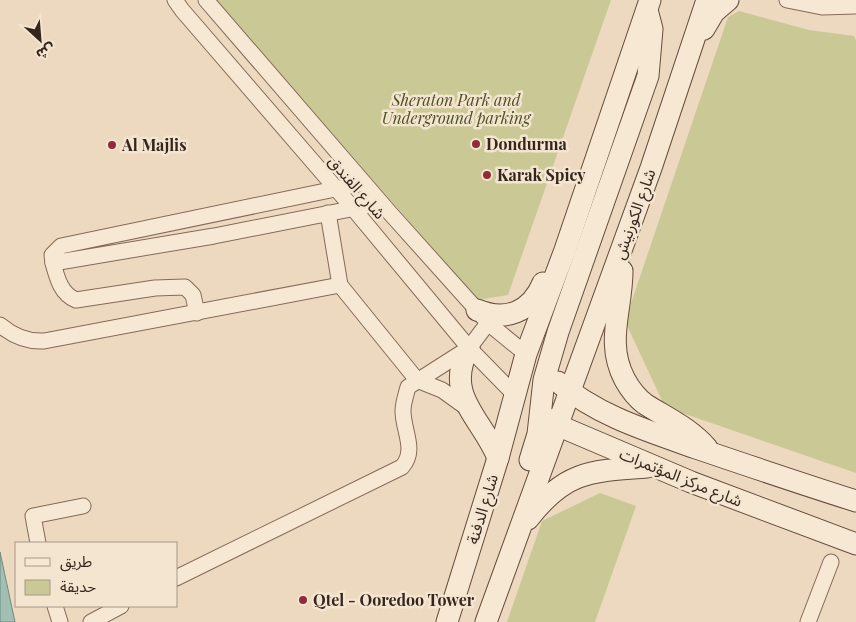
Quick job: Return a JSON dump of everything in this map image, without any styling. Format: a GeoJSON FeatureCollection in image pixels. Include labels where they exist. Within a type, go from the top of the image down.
{"type":"FeatureCollection","features":[{"type":"Feature","properties":{"kind":"main road","name":"شارع الكورنيش"},"geometry":{"type":"LineString","coordinates":[[548,420],[569,391],[651,168],[685,61],[707,0]]}},
{"type":"Feature","properties":{"kind":"main road"},"geometry":{"type":"LineString","coordinates":[[685,61],[714,12],[728,0]]}},
{"type":"Feature","properties":{"kind":"main road"},"geometry":{"type":"LineString","coordinates":[[515,395],[526,354],[566,250],[648,4]]}},
{"type":"Feature","properties":{"kind":"main road"},"geometry":{"type":"LineString","coordinates":[[486,622],[517,533],[548,420],[546,372],[558,332],[644,95],[652,50],[652,29],[648,4]]}},
{"type":"Feature","properties":{"kind":"main road"},"geometry":{"type":"LineString","coordinates":[[482,317],[506,316],[524,309],[536,298],[553,264],[566,250]]}},
{"type":"Feature","properties":{"kind":"main road"},"geometry":{"type":"LineString","coordinates":[[621,251],[622,279],[614,327],[614,350],[622,374],[642,402],[684,427],[712,453]]}},
{"type":"Feature","properties":{"kind":"main road"},"geometry":{"type":"LineString","coordinates":[[469,348],[461,363],[459,377],[470,411],[491,442],[498,458]]}},
{"type":"Feature","properties":{"kind":"main road","name":"شارع مركز المؤتمرات"},"geometry":{"type":"LineString","coordinates":[[526,354],[569,391],[589,405],[624,422],[758,471],[856,501]]}},
{"type":"Feature","properties":{"kind":"main road","name":"شارع مركز المؤتمرات"},"geometry":{"type":"LineString","coordinates":[[515,395],[548,420],[652,467],[856,544]]}},
{"type":"Feature","properties":{"kind":"main road","name":"شارع الدفنة"},"geometry":{"type":"LineString","coordinates":[[447,622],[498,458],[515,395]]}},
{"type":"Feature","properties":{"kind":"main road"},"geometry":{"type":"LineString","coordinates":[[472,622],[536,444],[548,420]]}},
{"type":"Feature","properties":{"kind":"main road"},"geometry":{"type":"LineString","coordinates":[[517,533],[547,496],[572,478],[588,473],[652,467]]}},
{"type":"Feature","properties":{"kind":"street","name":"شارع الفندق"},"geometry":{"type":"LineString","coordinates":[[176,0],[182,10],[336,189],[469,348],[515,395]]}},
{"type":"Feature","properties":{"kind":"street","name":"شارع الفندق"},"geometry":{"type":"LineString","coordinates":[[206,0],[482,317],[526,354]]}},
{"type":"Feature","properties":{"kind":"street"},"geometry":{"type":"LineString","coordinates":[[786,0],[822,6],[856,6]]}},
{"type":"Feature","properties":{"kind":"street"},"geometry":{"type":"LineString","coordinates":[[197,313],[194,295],[184,287],[155,288],[76,300],[61,288],[52,255],[61,246],[364,183]]}},
{"type":"Feature","properties":{"kind":"street"},"geometry":{"type":"LineString","coordinates":[[53,264],[381,203]]}},
{"type":"Feature","properties":{"kind":"street"},"geometry":{"type":"LineString","coordinates":[[328,213],[340,285],[417,380],[451,394],[470,411]]}},
{"type":"Feature","properties":{"kind":"street"},"geometry":{"type":"LineString","coordinates":[[0,324],[20,338],[33,342],[44,341],[340,285]]}},
{"type":"Feature","properties":{"kind":"street"},"geometry":{"type":"LineString","coordinates":[[178,577],[402,468],[409,456],[410,448],[403,411],[408,387],[469,348],[482,317]]}},
{"type":"Feature","properties":{"kind":"street"},"geometry":{"type":"LineString","coordinates":[[38,542],[33,516],[83,506]]}},
{"type":"Feature","properties":{"kind":"street"},"geometry":{"type":"LineString","coordinates":[[808,622],[831,562]]}},
{"type":"Feature","properties":{"kind":"street"},"geometry":{"type":"LineString","coordinates":[[55,607],[60,622]]}},
{"type":"Feature","properties":{"kind":"street"},"geometry":{"type":"LineString","coordinates":[[91,622],[119,607]]}},
{"type":"Feature","properties":{"kind":"green space","name":"Sheraton Park and Underground parking"},"geometry":{"type":"Polygon","coordinates":[[[215,0],[611,0],[508,295],[478,300],[215,0]]]}},
{"type":"Feature","properties":{"kind":"green space"},"geometry":{"type":"Polygon","coordinates":[[[739,11],[809,30],[854,36],[856,40],[856,473],[665,407],[625,321],[728,17],[739,11]]]}},
{"type":"Feature","properties":{"kind":"green space"},"geometry":{"type":"Polygon","coordinates":[[[600,493],[636,506],[595,622],[507,622],[542,521],[600,493]]]}},
{"type":"Feature","properties":{"kind":"shaded area"},"geometry":{"type":"Polygon","coordinates":[[[0,552],[15,622],[0,622],[0,552]]]}},
{"type":"Feature","properties":{"kind":"place","name":"Dondurma"},"geometry":{"type":"Point","coordinates":[476,144]}},
{"type":"Feature","properties":{"kind":"place","name":"Al Majlis"},"geometry":{"type":"Point","coordinates":[112,145]}},
{"type":"Feature","properties":{"kind":"place","name":"Karak Spicy"},"geometry":{"type":"Point","coordinates":[487,175]}},
{"type":"Feature","properties":{"kind":"place","name":"Qtel - Ooredoo Tower"},"geometry":{"type":"Point","coordinates":[303,600]}}]}
